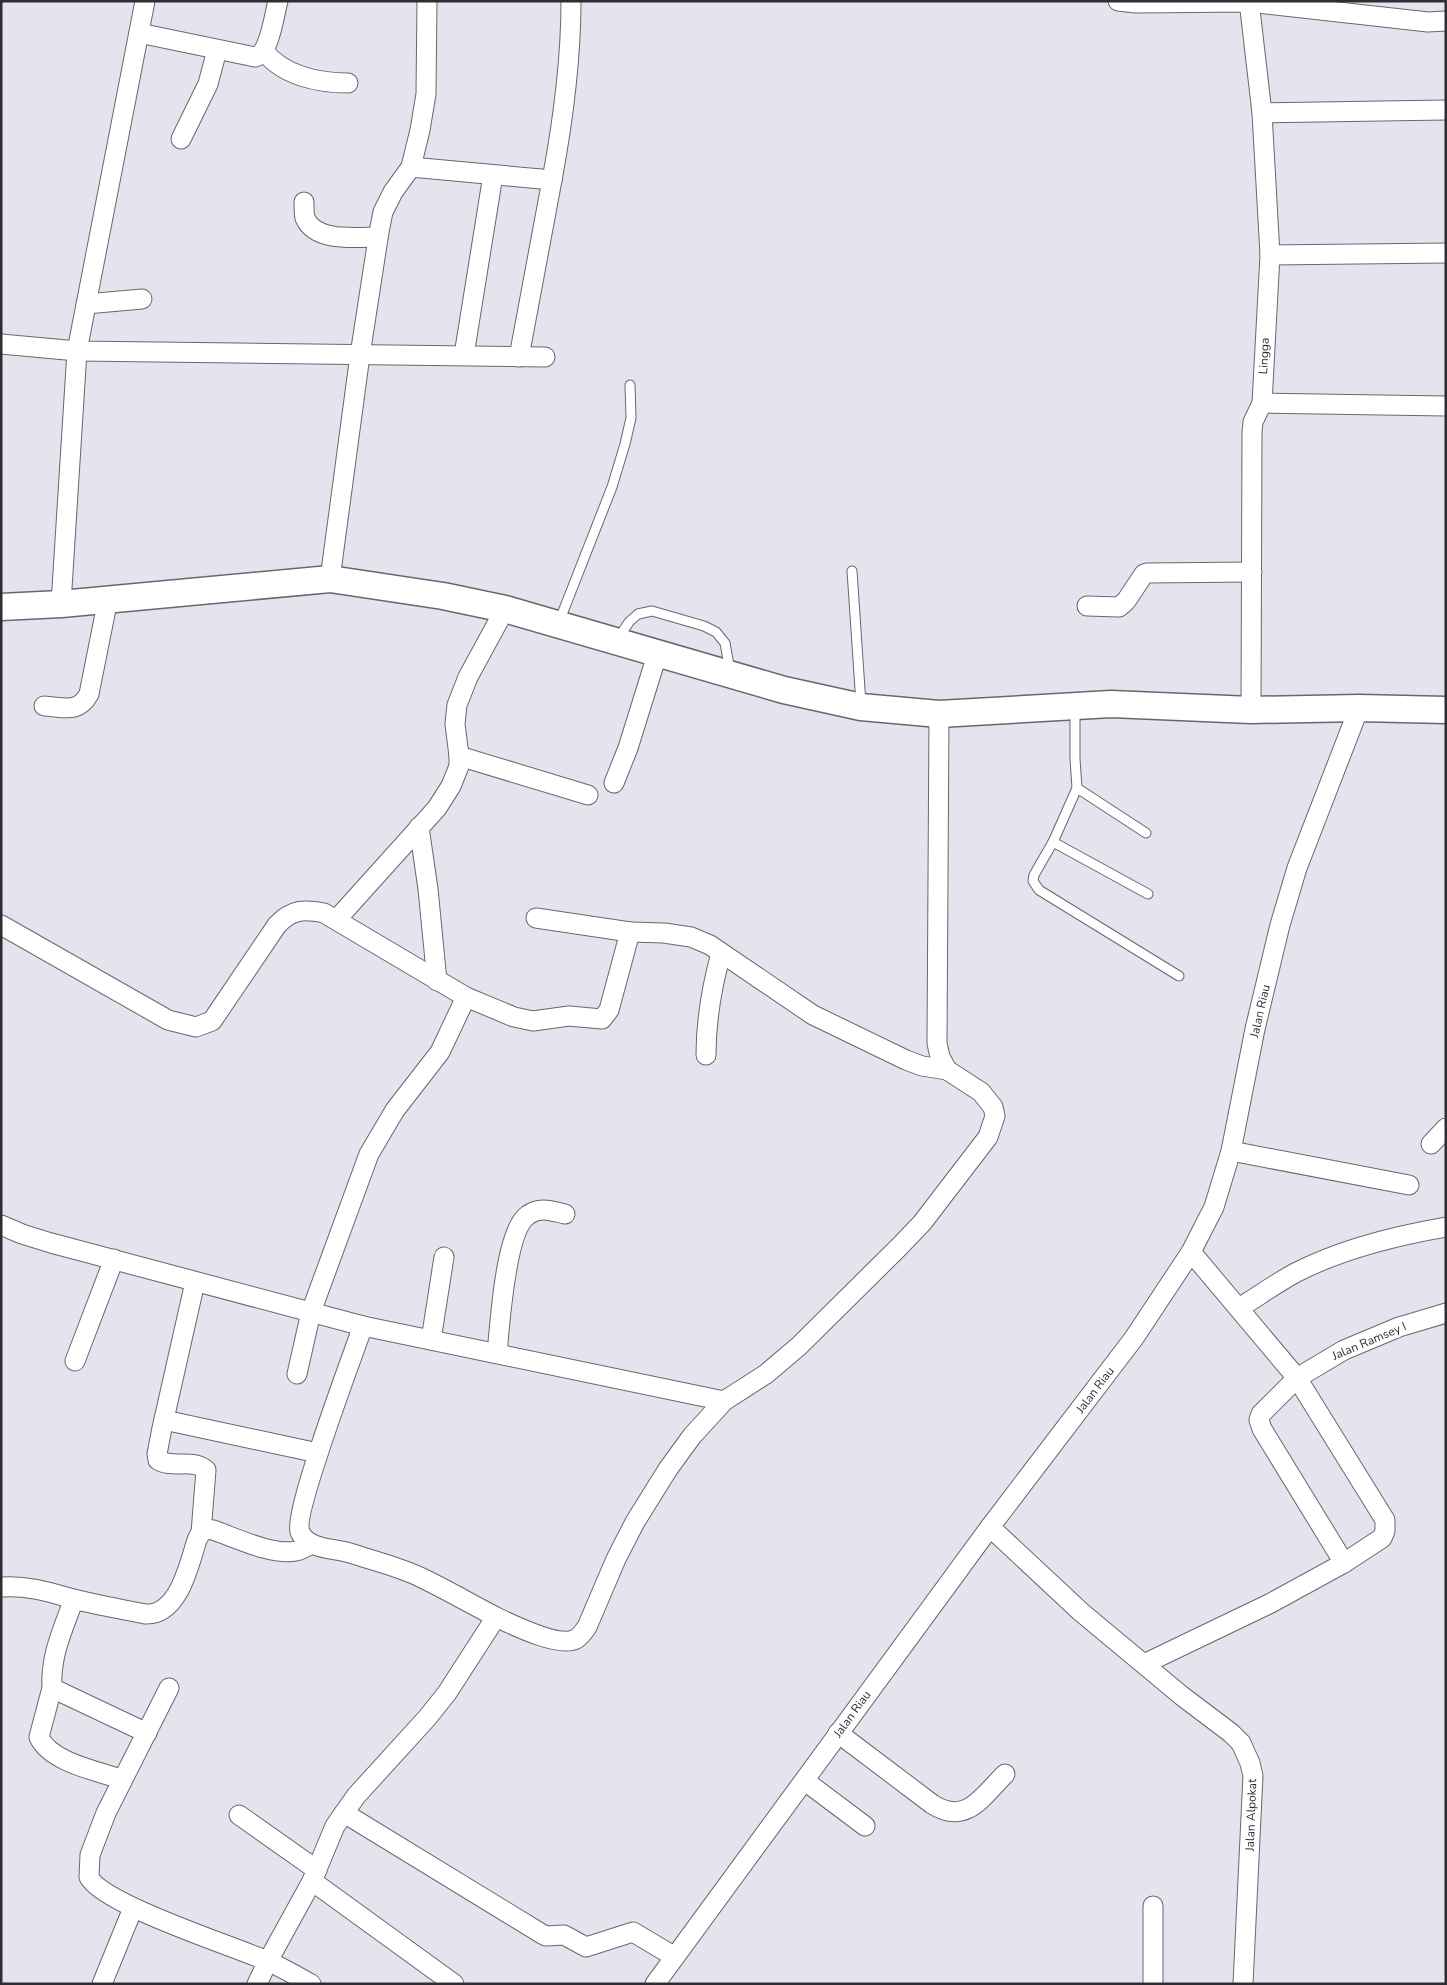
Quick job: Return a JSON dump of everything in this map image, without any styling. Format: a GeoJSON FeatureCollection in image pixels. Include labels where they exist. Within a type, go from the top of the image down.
{"type":"FeatureCollection","features":[{"type":"Feature","properties":{"kind":"main road"},"geometry":{"type":"LineString","coordinates":[[1,607],[61,604],[330,579],[443,596],[505,609],[784,690],[861,707],[939,714],[1111,704],[1251,710],[1359,708],[1446,710]]}},
{"type":"Feature","properties":{"kind":"street"},"geometry":{"type":"LineString","coordinates":[[61,604],[77,352],[145,1]]}},
{"type":"Feature","properties":{"kind":"street"},"geometry":{"type":"LineString","coordinates":[[139,33],[250,57],[259,56],[264,51],[278,1]]}},
{"type":"Feature","properties":{"kind":"street"},"geometry":{"type":"LineString","coordinates":[[330,579],[360,355],[383,212],[393,192],[411,166],[420,130],[426,94],[427,1]]}},
{"type":"Feature","properties":{"kind":"street"},"geometry":{"type":"LineString","coordinates":[[519,357],[557,159],[571,43],[571,1]]}},
{"type":"Feature","properties":{"kind":"street"},"geometry":{"type":"LineString","coordinates":[[1118,1],[1136,3],[1249,2],[1428,22],[1446,21]]}},
{"type":"Feature","properties":{"kind":"street","name":"Lingga"},"geometry":{"type":"LineString","coordinates":[[1249,2],[1262,112],[1270,255],[1262,404],[1253,422],[1252,432],[1251,710]]}},
{"type":"Feature","properties":{"kind":"street"},"geometry":{"type":"LineString","coordinates":[[181,139],[208,84],[217,50]]}},
{"type":"Feature","properties":{"kind":"street"},"geometry":{"type":"LineString","coordinates":[[264,51],[270,60],[286,69],[323,83],[348,83]]}},
{"type":"Feature","properties":{"kind":"street"},"geometry":{"type":"LineString","coordinates":[[1262,112],[1446,110]]}},
{"type":"Feature","properties":{"kind":"street"},"geometry":{"type":"LineString","coordinates":[[411,166],[552,180]]}},
{"type":"Feature","properties":{"kind":"street"},"geometry":{"type":"LineString","coordinates":[[464,356],[494,175]]}},
{"type":"Feature","properties":{"kind":"street"},"geometry":{"type":"LineString","coordinates":[[304,202],[305,217],[313,227],[322,233],[336,236],[378,237]]}},
{"type":"Feature","properties":{"kind":"street"},"geometry":{"type":"LineString","coordinates":[[1270,255],[1446,253]]}},
{"type":"Feature","properties":{"kind":"street"},"geometry":{"type":"LineString","coordinates":[[86,304],[142,299]]}},
{"type":"Feature","properties":{"kind":"street"},"geometry":{"type":"LineString","coordinates":[[1,344],[77,352],[545,358]]}},
{"type":"Feature","properties":{"kind":"street"},"geometry":{"type":"LineString","coordinates":[[1262,404],[1446,406]]}},
{"type":"Feature","properties":{"kind":"street"},"geometry":{"type":"LineString","coordinates":[[1087,606],[1119,607],[1126,602],[1144,574],[1147,573],[1252,572]]}},
{"type":"Feature","properties":{"kind":"street"},"geometry":{"type":"LineString","coordinates":[[44,706],[76,708],[84,702],[89,694],[108,599]]}},
{"type":"Feature","properties":{"kind":"street"},"geometry":{"type":"LineString","coordinates":[[337,920],[445,797],[459,766],[460,756],[455,724],[457,705],[468,677],[505,609]]}},
{"type":"Feature","properties":{"kind":"street"},"geometry":{"type":"LineString","coordinates":[[614,783],[628,748],[658,654]]}},
{"type":"Feature","properties":{"kind":"street","name":"Jalan Riau"},"geometry":{"type":"LineString","coordinates":[[655,1984],[990,1527],[1134,1338],[1192,1252],[1214,1207],[1231,1151],[1256,1028],[1280,925],[1297,868],[1359,708]]}},
{"type":"Feature","properties":{"kind":"street"},"geometry":{"type":"LineString","coordinates":[[939,714],[937,1032],[940,1057],[947,1070]]}},
{"type":"Feature","properties":{"kind":"street"},"geometry":{"type":"LineString","coordinates":[[460,756],[588,795]]}},
{"type":"Feature","properties":{"kind":"street"},"geometry":{"type":"LineString","coordinates":[[420,827],[437,981]]}},
{"type":"Feature","properties":{"kind":"street"},"geometry":{"type":"LineString","coordinates":[[1,925],[168,1020],[196,1027],[212,1021],[283,918],[290,913],[304,910],[324,914],[466,997],[525,1020],[540,1021],[569,1016],[602,1019],[609,1010],[630,932]]}},
{"type":"Feature","properties":{"kind":"street"},"geometry":{"type":"LineString","coordinates":[[363,1326],[318,1453],[299,1523],[300,1532],[311,1544],[346,1552],[400,1569],[422,1578],[496,1617],[558,1641],[572,1640],[580,1636],[586,1627],[616,1559],[650,1497],[692,1436],[724,1401],[766,1374],[798,1346],[899,1247],[922,1223],[988,1137],[995,1116],[993,1106],[981,1092],[947,1070],[914,1063],[813,1016],[704,942],[682,934],[630,932],[536,918]]}},
{"type":"Feature","properties":{"kind":"street"},"geometry":{"type":"LineString","coordinates":[[706,1055],[709,1009],[721,953]]}},
{"type":"Feature","properties":{"kind":"street"},"geometry":{"type":"LineString","coordinates":[[297,1374],[311,1312],[369,1154],[395,1110],[440,1052],[466,997]]}},
{"type":"Feature","properties":{"kind":"street"},"geometry":{"type":"LineString","coordinates":[[1431,1144],[1446,1128]]}},
{"type":"Feature","properties":{"kind":"street"},"geometry":{"type":"LineString","coordinates":[[1231,1151],[1409,1185]]}},
{"type":"Feature","properties":{"kind":"street"},"geometry":{"type":"LineString","coordinates":[[497,1353],[503,1290],[517,1228],[527,1215],[539,1210],[545,1209],[565,1214]]}},
{"type":"Feature","properties":{"kind":"street"},"geometry":{"type":"LineString","coordinates":[[1,1225],[22,1234],[114,1260],[363,1326],[724,1401]]}},
{"type":"Feature","properties":{"kind":"street"},"geometry":{"type":"LineString","coordinates":[[1239,1308],[1294,1274],[1338,1254],[1410,1234],[1446,1227]]}},
{"type":"Feature","properties":{"kind":"street"},"geometry":{"type":"LineString","coordinates":[[1144,1664],[1271,1603],[1344,1563],[1382,1538],[1385,1531],[1385,1520],[1297,1378],[1192,1252]]}},
{"type":"Feature","properties":{"kind":"street"},"geometry":{"type":"LineString","coordinates":[[432,1340],[444,1257]]}},
{"type":"Feature","properties":{"kind":"street"},"geometry":{"type":"LineString","coordinates":[[75,1361],[114,1260]]}},
{"type":"Feature","properties":{"kind":"street"},"geometry":{"type":"LineString","coordinates":[[1,1587],[27,1587],[145,1614],[154,1614],[161,1611],[178,1592],[201,1533],[206,1470],[202,1466],[186,1463],[165,1464],[158,1460],[158,1454],[195,1282]]}},
{"type":"Feature","properties":{"kind":"street","name":"Jalan Ramsey I"},"geometry":{"type":"LineString","coordinates":[[1344,1563],[1260,1424],[1262,1414],[1297,1378],[1344,1350],[1399,1327],[1446,1313]]}},
{"type":"Feature","properties":{"kind":"street"},"geometry":{"type":"LineString","coordinates":[[164,1420],[318,1453]]}},
{"type":"Feature","properties":{"kind":"street","name":"Jalan Alpokat"},"geometry":{"type":"LineString","coordinates":[[990,1527],[1081,1612],[1241,1743],[1250,1763],[1252,1776],[1243,1984]]}},
{"type":"Feature","properties":{"kind":"street"},"geometry":{"type":"LineString","coordinates":[[201,1533],[209,1529],[284,1552],[297,1551],[311,1544]]}},
{"type":"Feature","properties":{"kind":"street"},"geometry":{"type":"LineString","coordinates":[[74,1599],[54,1654],[52,1688],[39,1737],[44,1747],[61,1758],[121,1780]]}},
{"type":"Feature","properties":{"kind":"street"},"geometry":{"type":"LineString","coordinates":[[257,1984],[314,1876],[328,1842],[344,1813],[356,1796],[448,1693],[496,1617]]}},
{"type":"Feature","properties":{"kind":"street"},"geometry":{"type":"LineString","coordinates":[[52,1688],[147,1733]]}},
{"type":"Feature","properties":{"kind":"street"},"geometry":{"type":"LineString","coordinates":[[169,1688],[121,1780],[93,1844],[88,1877],[99,1890],[133,1908],[268,1961],[311,1984]]}},
{"type":"Feature","properties":{"kind":"street"},"geometry":{"type":"LineString","coordinates":[[838,1733],[932,1804],[949,1812],[959,1813],[969,1808],[1005,1774]]}},
{"type":"Feature","properties":{"kind":"street"},"geometry":{"type":"LineString","coordinates":[[805,1781],[865,1826]]}},
{"type":"Feature","properties":{"kind":"street"},"geometry":{"type":"LineString","coordinates":[[344,1813],[546,1936],[564,1935],[586,1947],[633,1932],[674,1957]]}},
{"type":"Feature","properties":{"kind":"street"},"geometry":{"type":"LineString","coordinates":[[239,1815],[314,1876],[454,1984]]}},
{"type":"Feature","properties":{"kind":"street"},"geometry":{"type":"LineString","coordinates":[[1153,1906],[1153,1984]]}},
{"type":"Feature","properties":{"kind":"street"},"geometry":{"type":"LineString","coordinates":[[102,1984],[133,1908]]}},
{"type":"Feature","properties":{"kind":"lane"},"geometry":{"type":"LineString","coordinates":[[558,624],[612,487],[625,444],[630,418],[630,384]]}},
{"type":"Feature","properties":{"kind":"lane"},"geometry":{"type":"LineString","coordinates":[[852,571],[861,707]]}},
{"type":"Feature","properties":{"kind":"lane"},"geometry":{"type":"LineString","coordinates":[[616,641],[629,622],[638,614],[652,611],[668,615],[704,626],[716,632],[725,643],[730,674]]}},
{"type":"Feature","properties":{"kind":"lane"},"geometry":{"type":"LineString","coordinates":[[1075,705],[1077,788],[1053,842],[1034,875],[1033,881],[1036,887],[1179,976]]}},
{"type":"Feature","properties":{"kind":"lane"},"geometry":{"type":"LineString","coordinates":[[1077,788],[1146,833]]}},
{"type":"Feature","properties":{"kind":"lane"},"geometry":{"type":"LineString","coordinates":[[1053,842],[1148,894]]}}]}
